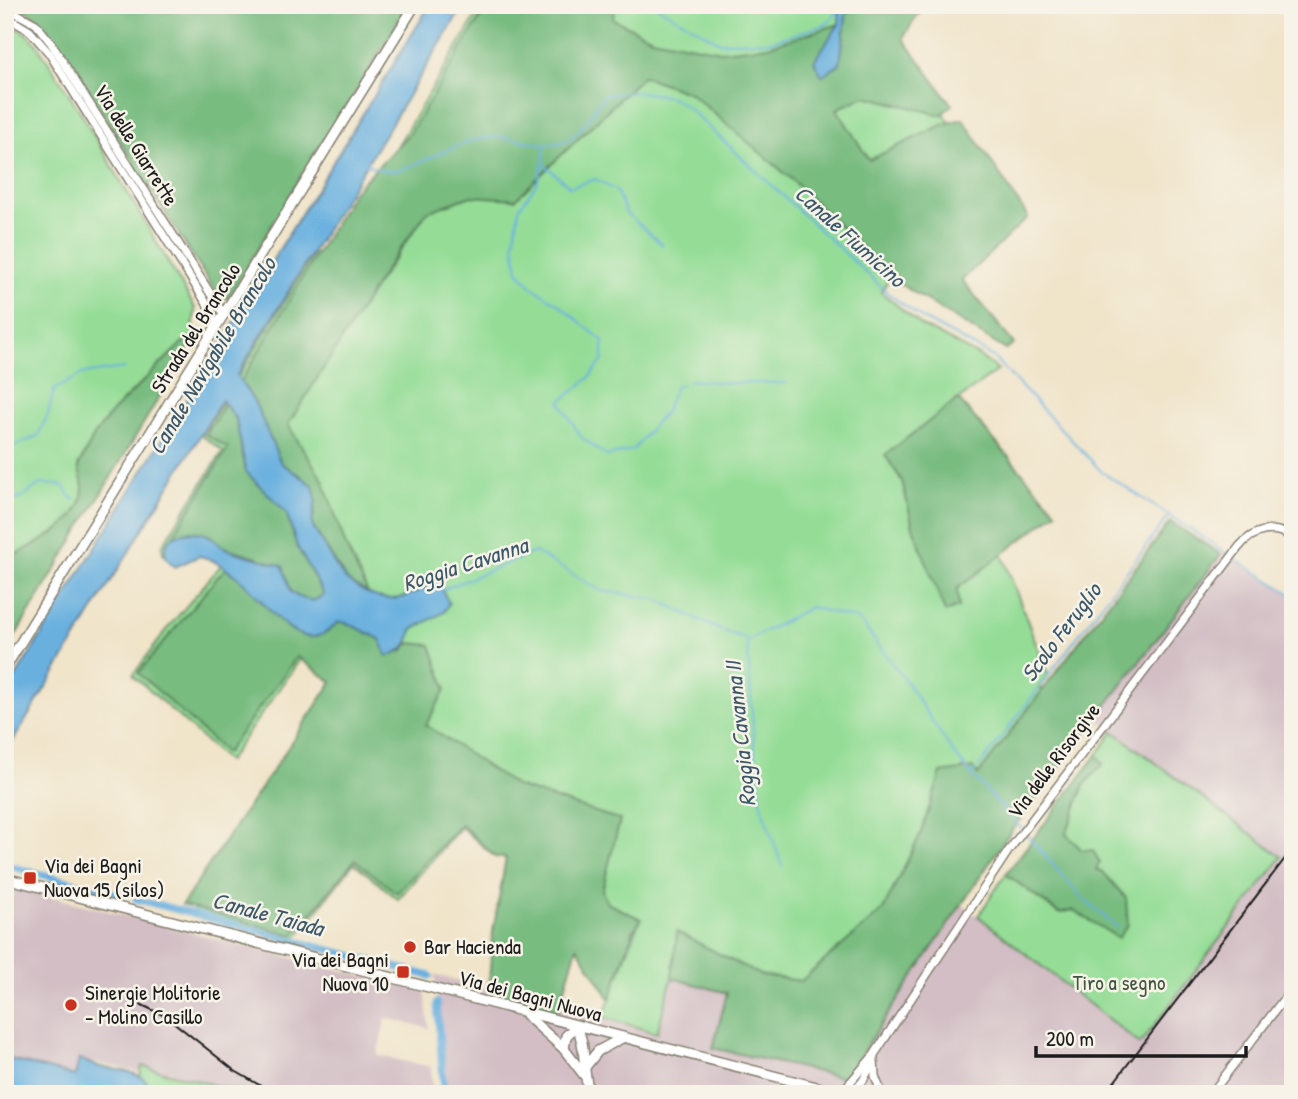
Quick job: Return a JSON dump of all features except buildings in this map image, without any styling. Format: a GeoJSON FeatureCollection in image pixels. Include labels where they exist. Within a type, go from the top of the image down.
{"type":"FeatureCollection","features":[{"type":"Feature","properties":{"kind":"street","name":"Strada del Brancolo"},"geometry":{"type":"LineString","coordinates":[[5,668],[415,5]]}},
{"type":"Feature","properties":{"kind":"street","name":"Via delle Giarrette"},"geometry":{"type":"LineString","coordinates":[[5,6],[36,24],[51,43],[218,305],[219,323]]}},
{"type":"Feature","properties":{"kind":"street","name":"Via delle Giarrette"},"geometry":{"type":"LineString","coordinates":[[5,16],[30,31],[49,53],[219,323]]}},
{"type":"Feature","properties":{"kind":"street"},"geometry":{"type":"LineString","coordinates":[[218,305],[230,305]]}},
{"type":"Feature","properties":{"kind":"street","name":"Via delle Risorgive"},"geometry":{"type":"LineString","coordinates":[[846,1094],[857,1089],[866,1076],[874,1055],[1009,850],[1225,565],[1253,534],[1264,530],[1282,531],[1293,538]]}},
{"type":"Feature","properties":{"kind":"street","name":"Via dei Bagni Nuova"},"geometry":{"type":"LineString","coordinates":[[5,878],[814,1089],[846,1094]]}},
{"type":"Feature","properties":{"kind":"street"},"geometry":{"type":"LineString","coordinates":[[1211,1094],[1293,988]]}},
{"type":"Feature","properties":{"kind":"street"},"geometry":{"type":"LineString","coordinates":[[522,1012],[585,1071]]}},
{"type":"Feature","properties":{"kind":"street"},"geometry":{"type":"LineString","coordinates":[[564,1049],[566,1036],[576,1026],[590,1094]]}},
{"type":"Feature","properties":{"kind":"street"},"geometry":{"type":"LineString","coordinates":[[585,1071],[598,1051],[622,1038]]}},
{"type":"Feature","properties":{"kind":"street"},"geometry":{"type":"LineString","coordinates":[[874,1055],[875,1076],[882,1094]]}},
{"type":"Feature","properties":{"kind":"shaded area"},"geometry":{"type":"Polygon","coordinates":[[[1223,551],[1293,595],[1293,1094],[444,1094],[435,975],[657,1033],[673,978],[728,992],[713,1048],[845,1078],[963,905],[1140,1043],[1282,857],[1097,719],[1223,551]]]}},
{"type":"Feature","properties":{"kind":"shaded area"},"geometry":{"type":"Polygon","coordinates":[[[5,885],[425,992],[429,1028],[386,1018],[377,1055],[431,1067],[433,1094],[175,1094],[140,1072],[80,1059],[75,1076],[5,1058],[5,885]]]}},
{"type":"Feature","properties":{"kind":"green space"},"geometry":{"type":"Polygon","coordinates":[[[15,5],[408,5],[349,103],[314,154],[228,299],[216,293],[51,32],[30,13],[15,5]]]}},
{"type":"Feature","properties":{"kind":"green space"},"geometry":{"type":"Polygon","coordinates":[[[483,5],[926,5],[897,38],[960,139],[869,182],[890,277],[881,292],[922,326],[979,356],[998,370],[902,442],[1001,552],[1048,675],[1039,687],[1044,691],[836,1013],[677,939],[672,978],[657,1033],[603,1017],[638,924],[506,858],[495,857],[461,827],[398,899],[354,863],[295,939],[192,912],[343,685],[306,651],[228,761],[226,760],[133,675],[167,629],[223,563],[209,552],[168,558],[163,554],[162,546],[223,451],[202,436],[314,253],[375,287],[427,212],[394,151],[483,5]]]}},
{"type":"Feature","properties":{"kind":"green space"},"geometry":{"type":"Polygon","coordinates":[[[488,5],[615,5],[613,19],[652,38],[721,51],[768,46],[839,24],[830,39],[840,64],[846,15],[853,5],[924,5],[903,38],[952,105],[941,115],[865,96],[837,109],[869,160],[944,124],[963,119],[1028,217],[962,280],[1014,344],[1006,350],[897,282],[790,178],[690,93],[643,76],[516,199],[471,196],[427,212],[388,266],[288,425],[323,480],[346,546],[368,593],[347,581],[312,525],[316,499],[300,475],[281,463],[241,381],[354,191],[410,133],[488,5]]]}},
{"type":"Feature","properties":{"kind":"green space"},"geometry":{"type":"Polygon","coordinates":[[[5,22],[29,35],[38,46],[78,108],[195,308],[194,337],[183,342],[113,411],[94,436],[78,466],[83,488],[75,513],[54,533],[5,560],[5,22]]]}},
{"type":"Feature","properties":{"kind":"green space"},"geometry":{"type":"Polygon","coordinates":[[[194,337],[5,653],[5,560],[42,541],[66,524],[81,501],[83,488],[78,467],[94,436],[113,411],[183,342],[194,337]]]}},
{"type":"Feature","properties":{"kind":"green space"},"geometry":{"type":"Polygon","coordinates":[[[958,399],[1057,512],[957,589],[959,607],[945,612],[913,527],[902,481],[885,455],[958,399]]]}},
{"type":"Feature","properties":{"kind":"green space"},"geometry":{"type":"Polygon","coordinates":[[[225,404],[236,419],[246,472],[286,511],[297,546],[324,595],[313,601],[291,592],[257,557],[223,547],[208,535],[190,531],[171,539],[228,448],[206,435],[225,404]]]}},
{"type":"Feature","properties":{"kind":"green space"},"geometry":{"type":"Polygon","coordinates":[[[1170,522],[1221,554],[1011,831],[845,1078],[713,1048],[727,993],[672,978],[677,932],[760,975],[801,981],[883,910],[920,835],[941,773],[973,768],[978,775],[1170,522]]]}},
{"type":"Feature","properties":{"kind":"green space"},"geometry":{"type":"Polygon","coordinates":[[[225,568],[328,631],[339,621],[363,629],[401,652],[410,643],[431,645],[446,689],[426,725],[516,786],[620,820],[602,891],[607,903],[641,919],[633,932],[610,999],[577,947],[558,1012],[488,994],[493,932],[506,858],[495,857],[461,824],[397,893],[355,860],[293,935],[182,905],[332,682],[297,657],[226,753],[138,673],[225,568]]]}},
{"type":"Feature","properties":{"kind":"green space","name":"Tiro a segno"},"geometry":{"type":"Polygon","coordinates":[[[1113,731],[1282,857],[1140,1044],[978,916],[1006,874],[1058,913],[1073,910],[1085,916],[1096,868],[1066,834],[1084,785],[1103,764],[1097,755],[1113,731]]]}},
{"type":"Feature","properties":{"kind":"green space"},"geometry":{"type":"Polygon","coordinates":[[[1097,755],[1103,764],[1084,785],[1066,834],[1082,850],[1093,850],[1100,863],[1096,869],[1103,872],[1126,898],[1128,925],[1118,938],[1073,910],[1059,913],[1006,874],[1097,755]]]}},
{"type":"Feature","properties":{"kind":"green space"},"geometry":{"type":"Polygon","coordinates":[[[142,1066],[248,1094],[153,1094],[149,1085],[140,1077],[142,1066]]]}},
{"type":"Feature","properties":{"kind":"water"},"geometry":{"type":"Polygon","coordinates":[[[430,5],[464,5],[237,375],[255,403],[281,463],[313,485],[316,499],[312,525],[344,577],[366,592],[386,599],[440,586],[449,603],[444,612],[412,630],[404,647],[387,656],[380,639],[347,623],[339,622],[319,636],[302,636],[283,624],[241,580],[211,560],[199,556],[175,567],[165,552],[167,543],[183,533],[203,533],[225,548],[283,566],[291,592],[301,598],[313,601],[324,595],[297,546],[286,512],[246,472],[236,419],[222,400],[5,754],[5,694],[430,5]]]}},
{"type":"Feature","properties":{"kind":"water"},"geometry":{"type":"Polygon","coordinates":[[[840,5],[853,5],[846,15],[840,64],[822,76],[814,61],[839,24],[840,5]]]}},
{"type":"Feature","properties":{"kind":"water"},"geometry":{"type":"Polygon","coordinates":[[[5,1058],[75,1076],[79,1059],[139,1076],[150,1086],[153,1094],[5,1094],[5,1058]]]}},
{"type":"Feature","properties":{"kind":"waterway"},"geometry":{"type":"LineString","coordinates":[[654,5],[720,42],[772,41],[827,24],[840,9]]}},
{"type":"Feature","properties":{"kind":"waterway","name":"Canale Fiumicino"},"geometry":{"type":"LineString","coordinates":[[366,164],[382,170],[397,171],[474,140],[487,138],[555,143],[577,133],[605,95],[634,92],[674,98],[889,294],[923,319],[992,356],[1102,472],[1230,555]]}},
{"type":"Feature","properties":{"kind":"waterway"},"geometry":{"type":"LineString","coordinates":[[545,143],[543,164],[537,183],[519,208],[514,244],[518,271],[532,287],[557,303],[603,341],[603,360],[589,378],[560,402],[581,437],[607,456],[633,450],[666,410],[675,387],[682,384]]}},
{"type":"Feature","properties":{"kind":"waterway"},"geometry":{"type":"LineString","coordinates":[[545,165],[570,187],[596,179],[616,191],[626,213],[663,245]]}},
{"type":"Feature","properties":{"kind":"waterway"},"geometry":{"type":"LineString","coordinates":[[5,443],[14,446],[38,436],[48,414],[54,390],[82,374],[124,368]]}},
{"type":"Feature","properties":{"kind":"waterway"},"geometry":{"type":"LineString","coordinates":[[688,380],[787,383]]}},
{"type":"Feature","properties":{"kind":"waterway","name":"Roggia Cavanna"},"geometry":{"type":"LineString","coordinates":[[5,504],[21,498],[40,484],[62,485],[74,500]]}},
{"type":"Feature","properties":{"kind":"waterway","name":"Scolo Feruglio"},"geometry":{"type":"LineString","coordinates":[[979,767],[1168,517]]}},
{"type":"Feature","properties":{"kind":"waterway","name":"Roggia Cavanna"},"geometry":{"type":"LineString","coordinates":[[442,590],[535,552],[601,591],[656,599],[718,629],[749,640],[811,607],[859,620],[905,680],[954,754],[971,774],[976,770]]}},
{"type":"Feature","properties":{"kind":"waterway","name":"Canale Fiumicino"},"geometry":{"type":"LineString","coordinates":[[1234,558],[1293,595]]}},
{"type":"Feature","properties":{"kind":"waterway","name":"Roggia Cavanna II"},"geometry":{"type":"LineString","coordinates":[[747,640],[755,756],[762,809],[782,866]]}},
{"type":"Feature","properties":{"kind":"waterway"},"geometry":{"type":"LineString","coordinates":[[972,775],[1023,830]]}},
{"type":"Feature","properties":{"kind":"waterway"},"geometry":{"type":"LineString","coordinates":[[1026,834],[1082,898],[1118,928]]}},
{"type":"Feature","properties":{"kind":"waterway","name":"Canale Taiada"},"geometry":{"type":"LineString","coordinates":[[5,865],[122,895]]}},
{"type":"Feature","properties":{"kind":"waterway","name":"Canale Taiada"},"geometry":{"type":"LineString","coordinates":[[136,899],[430,976]]}},
{"type":"Feature","properties":{"kind":"waterway","name":"Canale Taiada"},"geometry":{"type":"LineString","coordinates":[[437,1003],[444,1094]]}},
{"type":"Feature","properties":{"kind":"railway"},"geometry":{"type":"LineString","coordinates":[[1105,1094],[1293,848]]}},
{"type":"Feature","properties":{"kind":"railway"},"geometry":{"type":"LineString","coordinates":[[140,1004],[167,1017],[235,1071],[275,1094]]}},
{"type":"Feature","properties":{"kind":"place","name":"Via dei Bagni Nuova 15 (silos)"},"geometry":{"type":"Point","coordinates":[30,878]}},
{"type":"Feature","properties":{"kind":"place","name":"Bar Hacienda"},"geometry":{"type":"Point","coordinates":[410,947]}},
{"type":"Feature","properties":{"kind":"place","name":"Via dei Bagni Nuova 10"},"geometry":{"type":"Point","coordinates":[403,972]}},
{"type":"Feature","properties":{"kind":"place","name":"Sinergie Molitorie - Molino Casillo"},"geometry":{"type":"Point","coordinates":[71,1005]}},
{"type":"Feature","properties":{"kind":"water label","name":"Canale Navigabile Brancolo"},"geometry":{"type":"Point","coordinates":[212,356]}}]}
